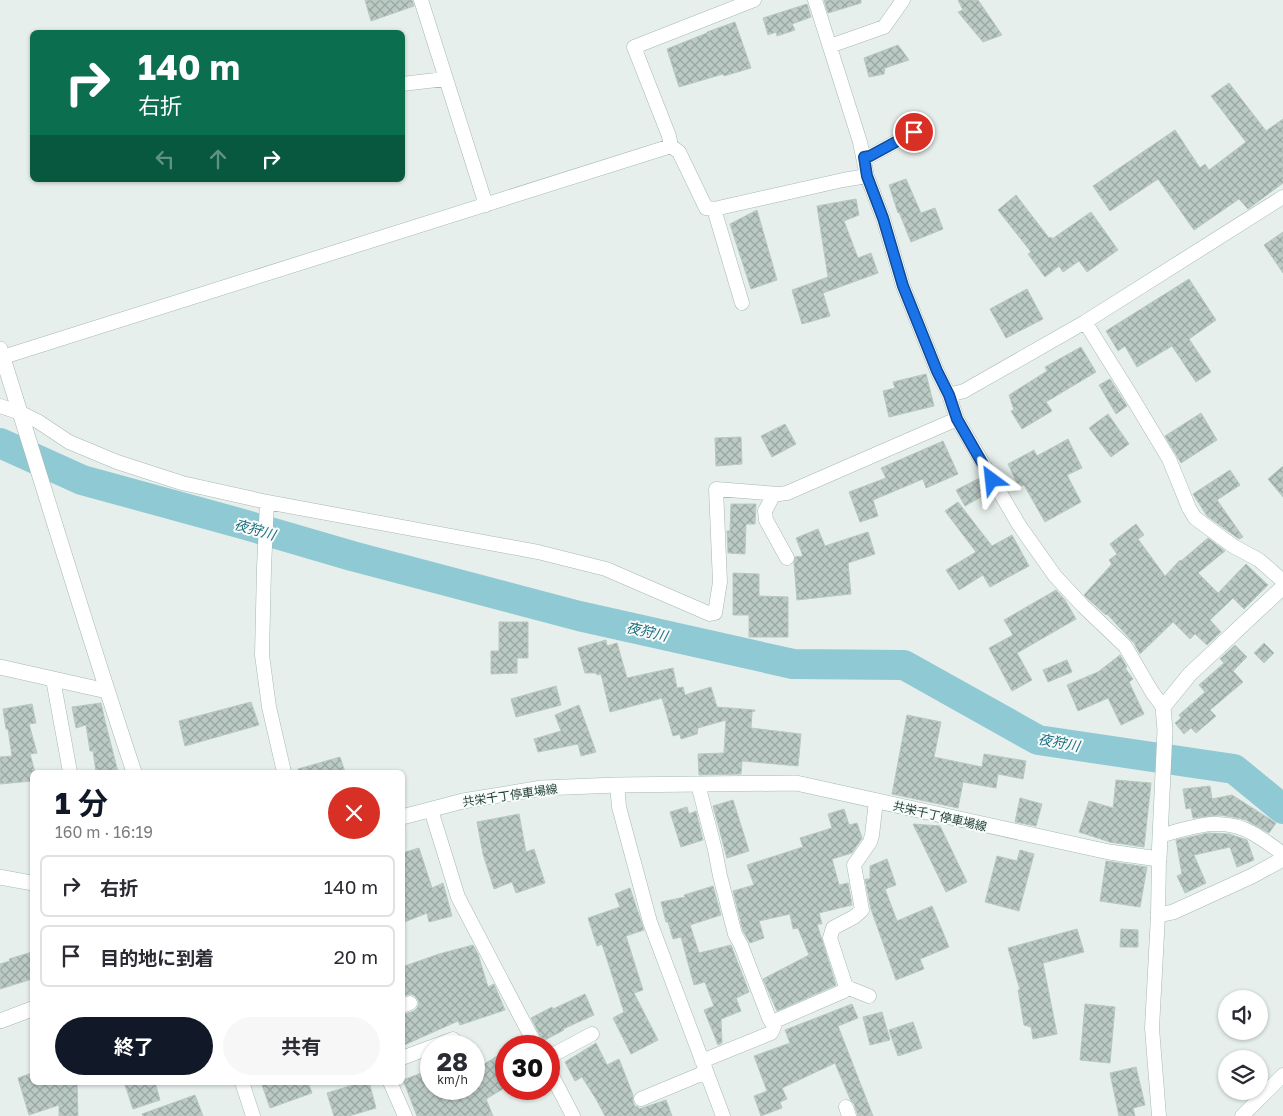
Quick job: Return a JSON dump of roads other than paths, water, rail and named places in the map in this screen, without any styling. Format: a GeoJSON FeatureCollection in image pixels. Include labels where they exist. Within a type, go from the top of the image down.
{"type":"FeatureCollection","features":[{"type":"Feature","properties":{"kind":"main road"},"geometry":{"type":"LineString","coordinates":[[1,353],[133,770]]}},
{"type":"Feature","properties":{"kind":"main road"},"geometry":{"type":"LineString","coordinates":[[1159,859],[1165,730],[1164,707],[1190,674],[1283,587]]}},
{"type":"Feature","properties":{"kind":"main road"},"geometry":{"type":"LineString","coordinates":[[0,667],[107,691]]}},
{"type":"Feature","properties":{"kind":"main road","name":"共栄千丁停車場線"},"geometry":{"type":"LineString","coordinates":[[405,816],[463,801],[542,788],[616,785],[796,783],[1109,852],[1159,859]]}},
{"type":"Feature","properties":{"kind":"main road"},"geometry":{"type":"LineString","coordinates":[[1158,915],[1173,912],[1252,876],[1283,859]]}},
{"type":"Feature","properties":{"kind":"main road"},"geometry":{"type":"LineString","coordinates":[[0,877],[30,883]]}},
{"type":"Feature","properties":{"kind":"main road"},"geometry":{"type":"LineString","coordinates":[[0,1021],[30,1010]]}},
{"type":"Feature","properties":{"kind":"street"},"geometry":{"type":"LineString","coordinates":[[421,0],[486,205]]}},
{"type":"Feature","properties":{"kind":"street"},"geometry":{"type":"LineString","coordinates":[[754,0],[634,48],[669,136],[671,146],[679,152],[706,208],[714,209],[867,176]]}},
{"type":"Feature","properties":{"kind":"street"},"geometry":{"type":"LineString","coordinates":[[815,0],[860,142],[867,176],[883,218],[903,286],[937,371],[949,395],[957,419],[1019,526],[1055,576],[1125,646],[1152,692],[1164,707]]}},
{"type":"Feature","properties":{"kind":"street"},"geometry":{"type":"LineString","coordinates":[[830,46],[884,27],[903,0]]}},
{"type":"Feature","properties":{"kind":"street"},"geometry":{"type":"LineString","coordinates":[[405,84],[445,79]]}},
{"type":"Feature","properties":{"kind":"street"},"geometry":{"type":"LineString","coordinates":[[864,157],[870,156],[914,132]]}},
{"type":"Feature","properties":{"kind":"street"},"geometry":{"type":"LineString","coordinates":[[1,353],[486,205],[671,146]]}},
{"type":"Feature","properties":{"kind":"street"},"geometry":{"type":"LineString","coordinates":[[949,395],[964,391],[1085,322],[1283,197]]}},
{"type":"Feature","properties":{"kind":"street"},"geometry":{"type":"LineString","coordinates":[[714,209],[742,302]]}},
{"type":"Feature","properties":{"kind":"street"},"geometry":{"type":"LineString","coordinates":[[1085,322],[1169,459],[1195,518],[1233,546],[1259,560],[1283,581]]}},
{"type":"Feature","properties":{"kind":"street"},"geometry":{"type":"LineString","coordinates":[[0,406],[22,417],[39,422],[69,442],[117,462],[182,484],[267,505],[538,552],[606,569],[710,614],[715,613],[720,582],[716,489],[774,494],[787,493],[957,419]]}},
{"type":"Feature","properties":{"kind":"street"},"geometry":{"type":"LineString","coordinates":[[774,494],[765,511],[766,520],[787,558]]}},
{"type":"Feature","properties":{"kind":"street"},"geometry":{"type":"LineString","coordinates":[[267,505],[262,655],[269,707],[284,770]]}},
{"type":"Feature","properties":{"kind":"street"},"geometry":{"type":"LineString","coordinates":[[52,679],[70,770]]}},
{"type":"Feature","properties":{"kind":"street"},"geometry":{"type":"LineString","coordinates":[[698,784],[735,934],[774,1026]]}},
{"type":"Feature","properties":{"kind":"street"},"geometry":{"type":"LineString","coordinates":[[616,785],[619,807],[650,922],[723,1116]]}},
{"type":"Feature","properties":{"kind":"street"},"geometry":{"type":"LineString","coordinates":[[846,987],[830,938],[833,928],[854,917],[862,910],[854,864],[870,842],[876,801]]}},
{"type":"Feature","properties":{"kind":"street"},"geometry":{"type":"LineString","coordinates":[[431,810],[458,897],[530,1035]]}},
{"type":"Feature","properties":{"kind":"street"},"geometry":{"type":"LineString","coordinates":[[1160,836],[1203,824],[1230,824],[1253,833],[1283,854]]}},
{"type":"Feature","properties":{"kind":"street"},"geometry":{"type":"LineString","coordinates":[[1159,859],[1152,1028],[1159,1116]]}},
{"type":"Feature","properties":{"kind":"street"},"geometry":{"type":"LineString","coordinates":[[641,1099],[771,1033],[777,1020],[844,991],[846,987]]}},
{"type":"Feature","properties":{"kind":"street"},"geometry":{"type":"LineString","coordinates":[[846,987],[869,996]]}},
{"type":"Feature","properties":{"kind":"street"},"geometry":{"type":"LineString","coordinates":[[560,1051],[592,1034]]}},
{"type":"Feature","properties":{"kind":"street"},"geometry":{"type":"LineString","coordinates":[[405,1057],[420,1051]]}},
{"type":"Feature","properties":{"kind":"street"},"geometry":{"type":"LineString","coordinates":[[1242,1116],[1283,1075]]}},
{"type":"Feature","properties":{"kind":"street"},"geometry":{"type":"LineString","coordinates":[[243,1085],[253,1116]]}},
{"type":"Feature","properties":{"kind":"street"},"geometry":{"type":"LineString","coordinates":[[391,1085],[405,1116]]}},
{"type":"Feature","properties":{"kind":"street"},"geometry":{"type":"LineString","coordinates":[[560,1091],[573,1116]]}},
{"type":"Feature","properties":{"kind":"waterway","name":"夜狩川"},"geometry":{"type":"LineString","coordinates":[[0,443],[82,480],[352,556],[579,616],[793,664],[904,665],[1038,740],[1234,769],[1283,809]]}}]}
